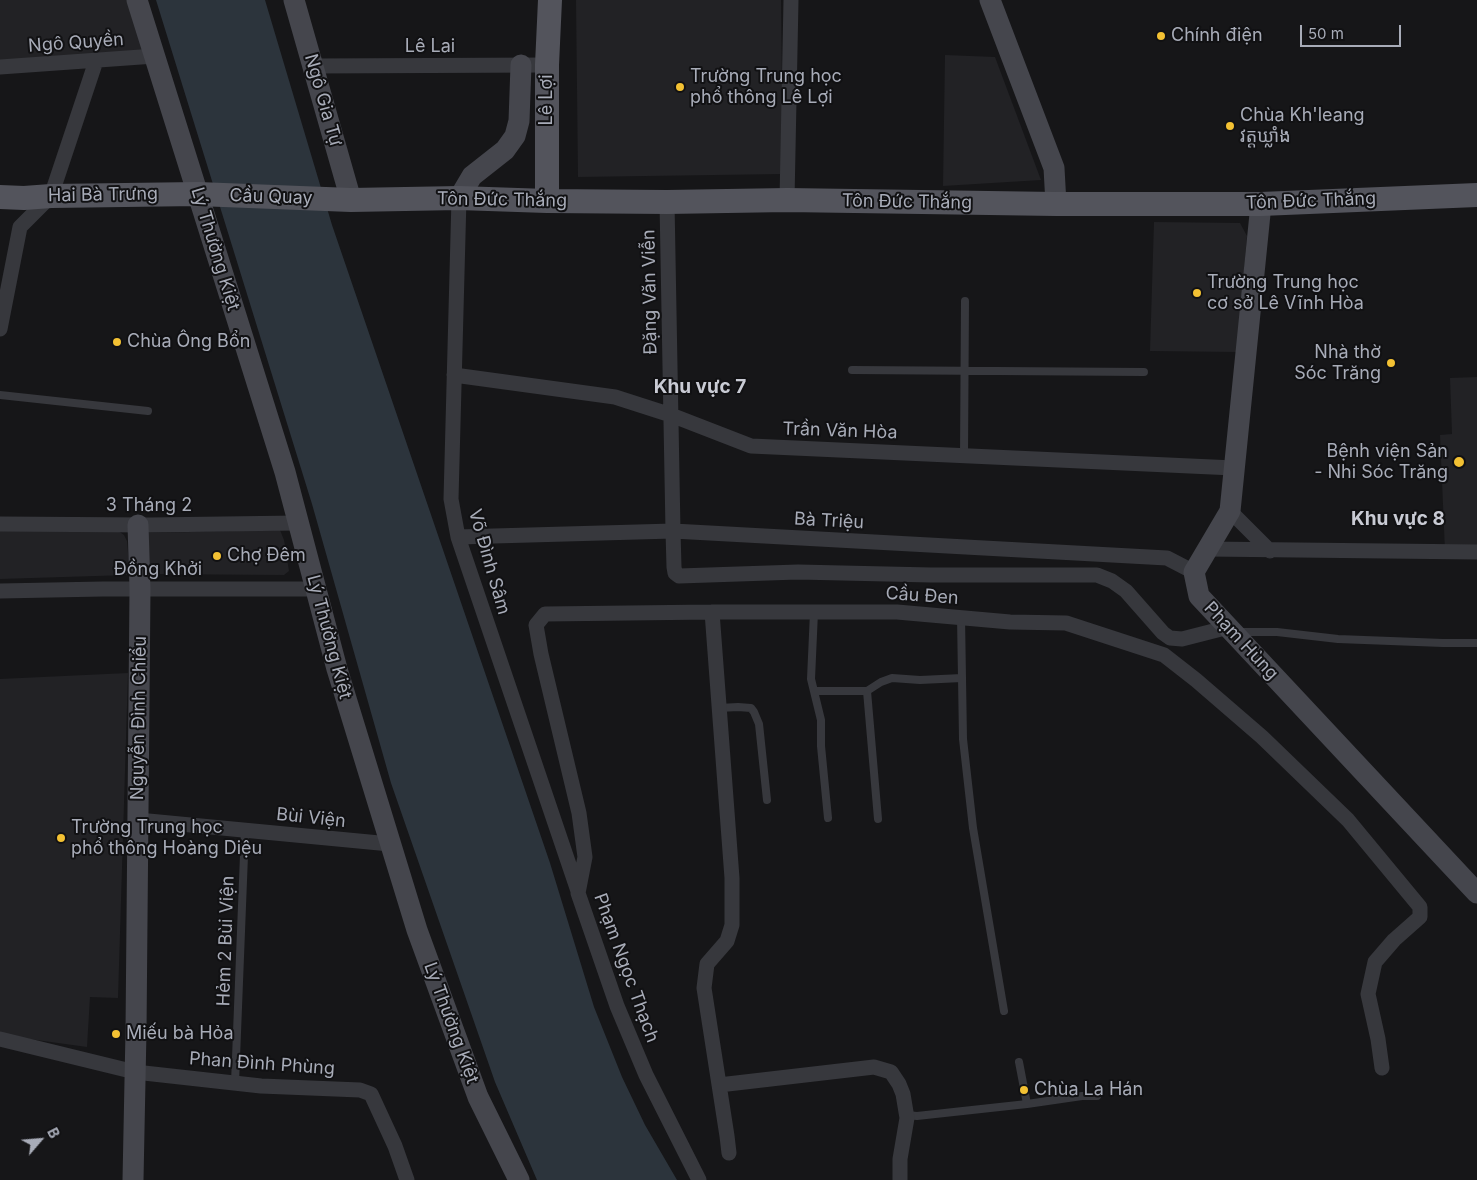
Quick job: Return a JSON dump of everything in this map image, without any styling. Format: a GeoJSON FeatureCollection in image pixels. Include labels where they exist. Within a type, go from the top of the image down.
{"type":"FeatureCollection","features":[{"type":"Feature","properties":{"kind":"main road","name":"Lê Lợi"},"geometry":{"type":"LineString","coordinates":[[547,201],[547,65],[550,0]]}},
{"type":"Feature","properties":{"kind":"main road","name":"Hai Bà Trưng"},"geometry":{"type":"LineString","coordinates":[[0,197],[202,194]]}},
{"type":"Feature","properties":{"kind":"main road","name":"Cầu Quay"},"geometry":{"type":"LineString","coordinates":[[202,194],[344,200]]}},
{"type":"Feature","properties":{"kind":"main road","name":"Tôn Đức Thắng"},"geometry":{"type":"LineString","coordinates":[[344,200],[459,198],[667,202],[787,200],[1056,204],[1261,204],[1477,195]]}},
{"type":"Feature","properties":{"kind":"street","name":"Lý Thường Kiệt"},"geometry":{"type":"LineString","coordinates":[[137,0],[202,194],[285,472],[337,669],[416,930],[478,1097],[519,1180]]}},
{"type":"Feature","properties":{"kind":"street"},"geometry":{"type":"LineString","coordinates":[[787,200],[791,0]]}},
{"type":"Feature","properties":{"kind":"street"},"geometry":{"type":"LineString","coordinates":[[990,0],[1054,168],[1056,204]]}},
{"type":"Feature","properties":{"kind":"street","name":"Ngô Gia Tự"},"geometry":{"type":"LineString","coordinates":[[297,3],[344,200]]}},
{"type":"Feature","properties":{"kind":"street","name":"Ngô Quyền"},"geometry":{"type":"LineString","coordinates":[[0,68],[155,56]]}},
{"type":"Feature","properties":{"kind":"street"},"geometry":{"type":"LineString","coordinates":[[0,329],[4,289],[20,227],[51,196],[96,61]]}},
{"type":"Feature","properties":{"kind":"street"},"geometry":{"type":"LineString","coordinates":[[459,198],[472,176],[505,150],[515,136],[519,121],[521,65]]}},
{"type":"Feature","properties":{"kind":"street","name":"Lê Lai"},"geometry":{"type":"LineString","coordinates":[[313,66],[547,65]]}},
{"type":"Feature","properties":{"kind":"street","name":"Võ Đình Sâm"},"geometry":{"type":"LineString","coordinates":[[459,198],[452,499],[458,537],[578,893]]}},
{"type":"Feature","properties":{"kind":"street","name":"Đặng Văn Viễn"},"geometry":{"type":"LineString","coordinates":[[667,202],[675,573],[679,576],[798,572],[930,575],[1098,575],[1112,581],[1126,591],[1163,633],[1170,638],[1182,639],[1231,630]]}},
{"type":"Feature","properties":{"kind":"street"},"geometry":{"type":"LineString","coordinates":[[1194,572],[1230,511],[1261,204]]}},
{"type":"Feature","properties":{"kind":"street","name":"Trần Văn Hòa"},"geometry":{"type":"LineString","coordinates":[[454,375],[615,397],[751,446],[1234,468]]}},
{"type":"Feature","properties":{"kind":"street"},"geometry":{"type":"LineString","coordinates":[[1230,511],[1270,551]]}},
{"type":"Feature","properties":{"kind":"street","name":"3 Tháng 2"},"geometry":{"type":"LineString","coordinates":[[0,524],[298,523]]}},
{"type":"Feature","properties":{"kind":"street","name":"Nguyễn Đình Chiểu"},"geometry":{"type":"LineString","coordinates":[[133,1180],[140,589],[138,525]]}},
{"type":"Feature","properties":{"kind":"street","name":"Bà Triệu"},"geometry":{"type":"LineString","coordinates":[[458,537],[673,531],[1166,558],[1194,572]]}},
{"type":"Feature","properties":{"kind":"street"},"geometry":{"type":"LineString","coordinates":[[1207,549],[1477,552]]}},
{"type":"Feature","properties":{"kind":"street","name":"Phạm Hùng"},"geometry":{"type":"LineString","coordinates":[[1194,572],[1199,596],[1477,893]]}},
{"type":"Feature","properties":{"kind":"street","name":"Đồng Khởi"},"geometry":{"type":"LineString","coordinates":[[0,591],[316,589]]}},
{"type":"Feature","properties":{"kind":"street"},"geometry":{"type":"LineString","coordinates":[[712,612],[732,878],[732,925],[727,941],[707,964],[704,988],[729,1153]]}},
{"type":"Feature","properties":{"kind":"street","name":"Cầu Đen"},"geometry":{"type":"LineString","coordinates":[[545,614],[897,612],[1010,622],[1066,623],[1164,655],[1262,737],[1348,820],[1420,907],[1420,917],[1394,940],[1375,962],[1368,994],[1382,1068]]}},
{"type":"Feature","properties":{"kind":"street","name":"Phạm Ngọc Thạch"},"geometry":{"type":"LineString","coordinates":[[545,614],[536,625],[541,654],[579,813],[585,857],[578,893],[617,1006],[646,1075],[699,1180]]}},
{"type":"Feature","properties":{"kind":"street","name":"Bùi Viện"},"geometry":{"type":"LineString","coordinates":[[138,820],[390,844]]}},
{"type":"Feature","properties":{"kind":"street","name":"Phan Đình Phùng"},"geometry":{"type":"LineString","coordinates":[[0,1039],[135,1072],[261,1086],[360,1090],[371,1094],[408,1180]]}},
{"type":"Feature","properties":{"kind":"street"},"geometry":{"type":"LineString","coordinates":[[719,1085],[874,1067],[891,1072],[903,1094],[906,1116],[900,1159],[900,1180]]}},
{"type":"Feature","properties":{"kind":"lane"},"geometry":{"type":"LineString","coordinates":[[964,455],[965,300]]}},
{"type":"Feature","properties":{"kind":"lane"},"geometry":{"type":"LineString","coordinates":[[852,370],[1144,372]]}},
{"type":"Feature","properties":{"kind":"lane"},"geometry":{"type":"LineString","coordinates":[[0,395],[148,411]]}},
{"type":"Feature","properties":{"kind":"lane"},"geometry":{"type":"LineString","coordinates":[[814,612],[811,679],[821,720],[821,746],[828,818]]}},
{"type":"Feature","properties":{"kind":"lane"},"geometry":{"type":"LineString","coordinates":[[961,617],[963,739],[973,828],[1004,1012]]}},
{"type":"Feature","properties":{"kind":"lane"},"geometry":{"type":"LineString","coordinates":[[1231,630],[1277,632],[1338,639],[1443,643],[1477,642]]}},
{"type":"Feature","properties":{"kind":"lane"},"geometry":{"type":"LineString","coordinates":[[814,691],[867,691],[881,682],[892,678],[920,680],[962,678]]}},
{"type":"Feature","properties":{"kind":"lane"},"geometry":{"type":"LineString","coordinates":[[867,691],[878,819]]}},
{"type":"Feature","properties":{"kind":"lane"},"geometry":{"type":"LineString","coordinates":[[719,708],[751,708],[754,712],[759,724],[767,800]]}},
{"type":"Feature","properties":{"kind":"lane","name":"Hẻm 2 Bùi Viện"},"geometry":{"type":"LineString","coordinates":[[235,1083],[245,830]]}},
{"type":"Feature","properties":{"kind":"lane"},"geometry":{"type":"LineString","coordinates":[[1019,1062],[1027,1104]]}},
{"type":"Feature","properties":{"kind":"lane"},"geometry":{"type":"LineString","coordinates":[[906,1116],[1027,1104],[1082,1096],[1097,1096]]}},
{"type":"Feature","properties":{"kind":"shaded area"},"geometry":{"type":"Polygon","coordinates":[[[0,0],[128,0],[145,52],[0,64],[0,0]]]}},
{"type":"Feature","properties":{"kind":"shaded area"},"geometry":{"type":"Polygon","coordinates":[[[156,0],[265,0],[332,225],[550,863],[594,1007],[622,1077],[645,1125],[677,1180],[537,1180],[495,1082],[391,783],[312,504],[156,0]]]}},
{"type":"Feature","properties":{"kind":"shaded area","name":"Trường Trung học phổ thông Lê Lợi"},"geometry":{"type":"Polygon","coordinates":[[[576,0],[781,0],[783,174],[578,177],[576,0]]]}},
{"type":"Feature","properties":{"kind":"shaded area"},"geometry":{"type":"Polygon","coordinates":[[[945,55],[995,57],[1041,180],[943,186],[945,55]]]}},
{"type":"Feature","properties":{"kind":"shaded area","name":"Trường Trung học cơ sở Lê Vĩnh Hòa"},"geometry":{"type":"Polygon","coordinates":[[[1154,222],[1240,223],[1247,236],[1237,352],[1150,351],[1154,222]]]}},
{"type":"Feature","properties":{"kind":"shaded area","name":"Bệnh viện Sản - Nhi Sóc Trăng"},"geometry":{"type":"Polygon","coordinates":[[[1477,377],[1477,550],[1445,551],[1440,435],[1452,434],[1450,378],[1477,377]]]}},
{"type":"Feature","properties":{"kind":"shaded area"},"geometry":{"type":"Polygon","coordinates":[[[117,530],[124,535],[127,541],[128,575],[0,579],[0,531],[117,530]]]}},
{"type":"Feature","properties":{"kind":"shaded area","name":"Chợ Đêm"},"geometry":{"type":"Polygon","coordinates":[[[280,530],[284,540],[289,571],[284,575],[147,574],[147,533],[280,530]]]}},
{"type":"Feature","properties":{"kind":"shaded area","name":"Trường Trung học phổ thông Hoàng Diệu"},"geometry":{"type":"Polygon","coordinates":[[[128,673],[118,998],[90,997],[87,1047],[0,1035],[0,679],[128,673]]]}},
{"type":"Feature","properties":{"kind":"place","name":"Chính điện"},"geometry":{"type":"Point","coordinates":[1161,36]}},
{"type":"Feature","properties":{"kind":"place","name":"Trường Trung học phổ thông Lê Lợi"},"geometry":{"type":"Point","coordinates":[680,87]}},
{"type":"Feature","properties":{"kind":"place","name":"Chùa Kh'leang វត្តឃ្លាំង"},"geometry":{"type":"Point","coordinates":[1230,126]}},
{"type":"Feature","properties":{"kind":"place","name":"Trường Trung học cơ sở Lê Vĩnh Hòa"},"geometry":{"type":"Point","coordinates":[1197,293]}},
{"type":"Feature","properties":{"kind":"place","name":"Chùa Ông Bổn"},"geometry":{"type":"Point","coordinates":[117,342]}},
{"type":"Feature","properties":{"kind":"place","name":"Nhà thờ Sóc Trăng"},"geometry":{"type":"Point","coordinates":[1391,363]}},
{"type":"Feature","properties":{"kind":"place","name":"Bệnh viện Sản - Nhi Sóc Trăng"},"geometry":{"type":"Point","coordinates":[1459,462]}},
{"type":"Feature","properties":{"kind":"place","name":"Chợ Đêm"},"geometry":{"type":"Point","coordinates":[217,556]}},
{"type":"Feature","properties":{"kind":"place","name":"Trường Trung học phổ thông Hoàng Diệu"},"geometry":{"type":"Point","coordinates":[61,838]}},
{"type":"Feature","properties":{"kind":"place","name":"Miếu bà Hỏa"},"geometry":{"type":"Point","coordinates":[116,1034]}},
{"type":"Feature","properties":{"kind":"place","name":"Chùa La Hán"},"geometry":{"type":"Point","coordinates":[1024,1090]}},
{"type":"Feature","properties":{"kind":"district","name":"Khu vực 7"},"geometry":{"type":"Point","coordinates":[700,387]}},
{"type":"Feature","properties":{"kind":"district","name":"Khu vực 8"},"geometry":{"type":"Point","coordinates":[1398,519]}}]}
